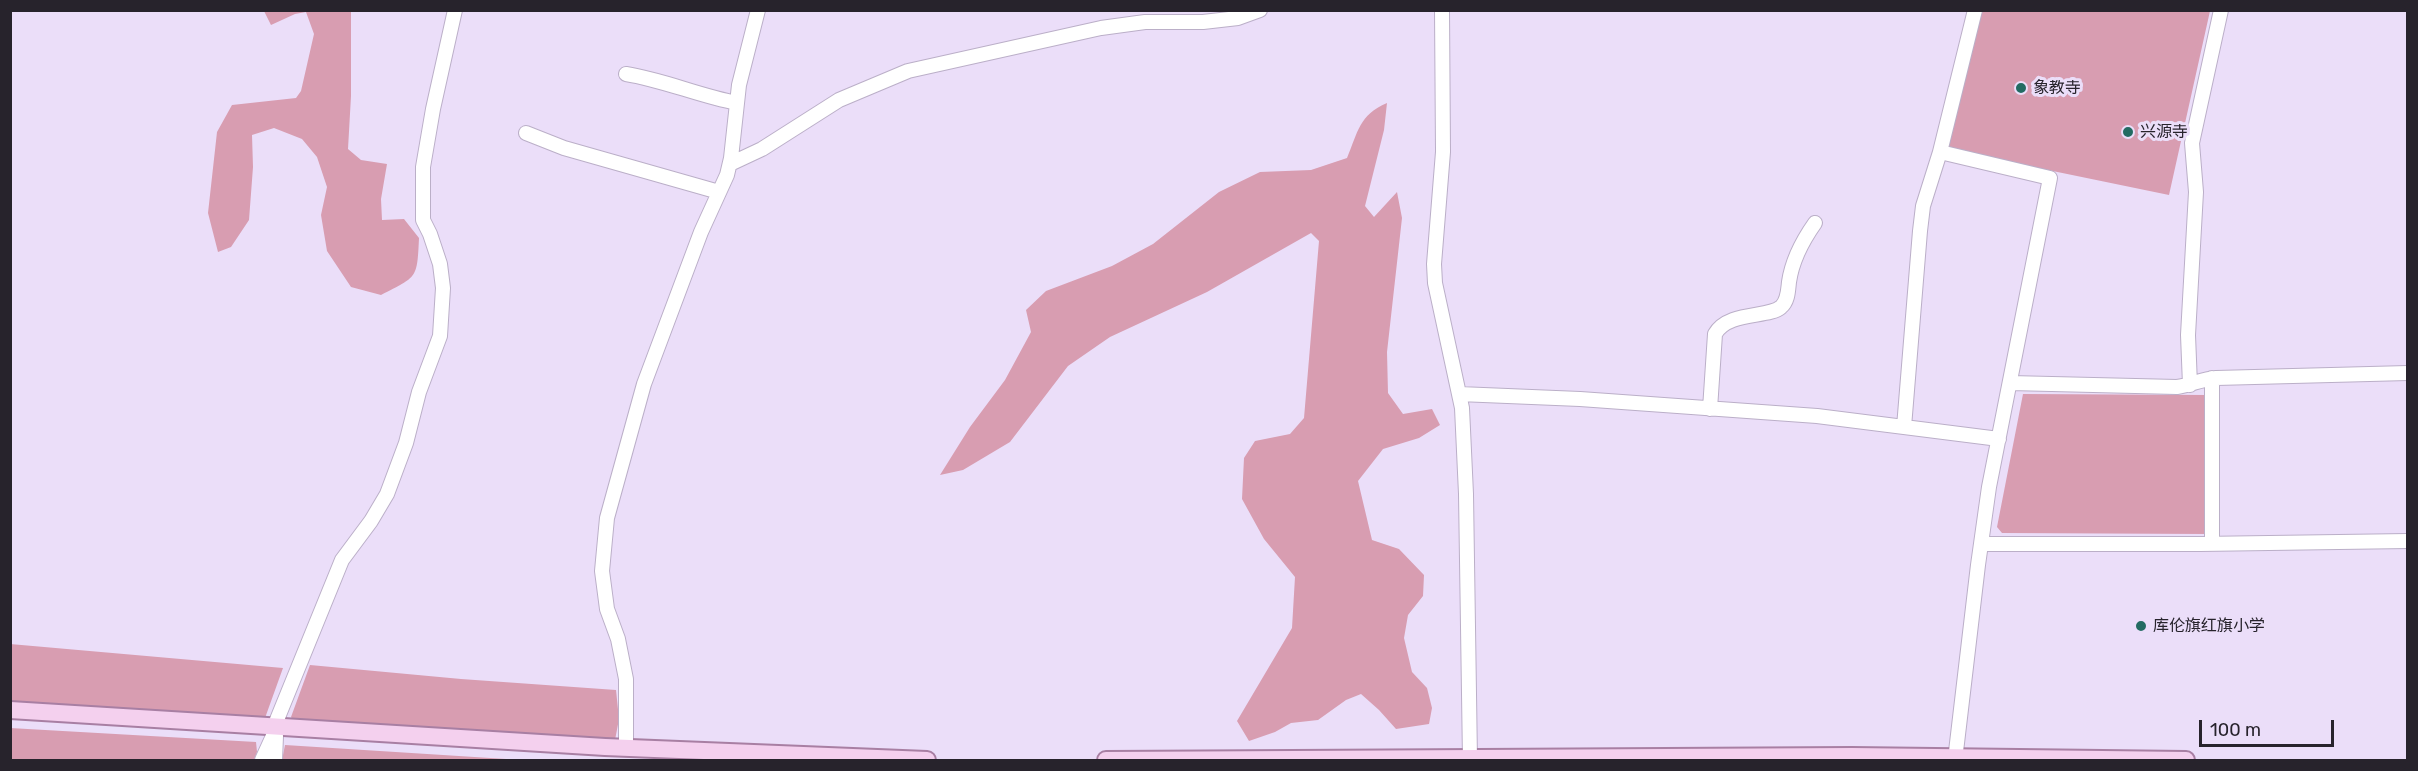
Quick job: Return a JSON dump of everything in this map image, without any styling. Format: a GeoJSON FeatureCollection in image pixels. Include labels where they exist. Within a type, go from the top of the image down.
{"type":"FeatureCollection","features":[{"type":"Feature","properties":{"kind":"main road"},"geometry":{"type":"LineString","coordinates":[[10,711],[274,733],[663,760]]}},
{"type":"Feature","properties":{"kind":"main road"},"geometry":{"type":"LineString","coordinates":[[10,719],[274,733],[927,760]]}},
{"type":"Feature","properties":{"kind":"main road"},"geometry":{"type":"LineString","coordinates":[[1107,760],[2186,760]]}},
{"type":"Feature","properties":{"kind":"street"},"geometry":{"type":"LineString","coordinates":[[262,760],[342,560],[371,521],[387,494],[405,443],[419,392],[440,336],[443,288],[440,264],[423,220],[423,167],[455,10]]}},
{"type":"Feature","properties":{"kind":"street"},"geometry":{"type":"LineString","coordinates":[[627,748],[626,679],[618,639],[607,609],[602,571],[607,518],[645,384],[696,242],[730,164],[739,85],[758,10]]}},
{"type":"Feature","properties":{"kind":"street"},"geometry":{"type":"LineString","coordinates":[[730,164],[762,149],[839,100],[908,71],[1101,28],[1135,17],[1203,22],[1238,18],[1260,10]]}},
{"type":"Feature","properties":{"kind":"street"},"geometry":{"type":"LineString","coordinates":[[1442,10],[1440,57],[1443,152],[1434,274],[1437,301],[1462,408],[1466,474],[1470,759]]}},
{"type":"Feature","properties":{"kind":"street"},"geometry":{"type":"LineString","coordinates":[[1904,427],[1923,206],[1940,152],[1975,10]]}},
{"type":"Feature","properties":{"kind":"street"},"geometry":{"type":"LineString","coordinates":[[2190,385],[2188,335],[2196,192],[2192,143],[2222,10]]}},
{"type":"Feature","properties":{"kind":"street"},"geometry":{"type":"LineString","coordinates":[[626,74],[650,78],[737,103]]}},
{"type":"Feature","properties":{"kind":"street"},"geometry":{"type":"LineString","coordinates":[[526,133],[564,148],[719,192]]}},
{"type":"Feature","properties":{"kind":"street"},"geometry":{"type":"LineString","coordinates":[[1940,152],[2050,178],[1981,544],[1955,759]]}},
{"type":"Feature","properties":{"kind":"street"},"geometry":{"type":"LineString","coordinates":[[1710,409],[1715,334],[1719,326],[1752,314],[1779,310],[1786,302],[1790,272],[1805,237],[1815,223]]}},
{"type":"Feature","properties":{"kind":"street"},"geometry":{"type":"LineString","coordinates":[[2010,383],[2190,385],[2212,378],[2408,373]]}},
{"type":"Feature","properties":{"kind":"street"},"geometry":{"type":"LineString","coordinates":[[2212,378],[2212,544]]}},
{"type":"Feature","properties":{"kind":"street"},"geometry":{"type":"LineString","coordinates":[[1459,394],[1580,399],[1817,416],[1999,439]]}},
{"type":"Feature","properties":{"kind":"street"},"geometry":{"type":"LineString","coordinates":[[1981,544],[2408,541]]}},
{"type":"Feature","properties":{"kind":"street"},"geometry":{"type":"LineString","coordinates":[[274,733],[275,760]]}},
{"type":"Feature","properties":{"kind":"shaded area"},"geometry":{"type":"Polygon","coordinates":[[[264,11],[351,11],[351,96],[348,149],[361,160],[387,164],[381,199],[382,220],[404,219],[419,238],[416,269],[413,275],[402,284],[381,295],[351,287],[327,251],[321,215],[327,187],[317,157],[302,139],[274,128],[252,135],[253,167],[249,220],[231,247],[218,252],[208,213],[217,132],[232,105],[296,98],[301,91],[314,34],[306,12],[295,14],[271,25],[264,11]]]}},
{"type":"Feature","properties":{"kind":"shaded area"},"geometry":{"type":"Polygon","coordinates":[[[1980,11],[2210,11],[2169,195],[1946,149],[1980,11]]]}},
{"type":"Feature","properties":{"kind":"shaded area"},"geometry":{"type":"Polygon","coordinates":[[[1387,103],[1384,130],[1365,206],[1374,217],[1397,192],[1402,218],[1387,352],[1388,393],[1403,414],[1432,409],[1440,425],[1419,438],[1383,449],[1358,481],[1372,540],[1399,549],[1424,575],[1423,596],[1408,615],[1404,638],[1412,672],[1427,688],[1432,708],[1429,724],[1396,729],[1361,694],[1346,700],[1318,720],[1291,723],[1275,732],[1249,741],[1237,721],[1292,628],[1295,577],[1264,539],[1242,499],[1244,458],[1255,441],[1290,434],[1304,418],[1319,241],[1311,233],[1207,292],[1110,337],[1068,366],[1010,442],[963,470],[940,475],[970,427],[1005,380],[1031,332],[1026,310],[1046,291],[1112,266],[1153,244],[1219,192],[1260,172],[1311,170],[1347,158],[1357,132],[1365,119],[1370,113],[1387,103]]]}},
{"type":"Feature","properties":{"kind":"shaded area"},"geometry":{"type":"Polygon","coordinates":[[[2023,394],[2207,395],[2206,534],[2002,533],[1997,527],[2023,394]]]}},
{"type":"Feature","properties":{"kind":"shaded area"},"geometry":{"type":"Polygon","coordinates":[[[10,644],[283,668],[265,718],[11,702],[10,644]]]}},
{"type":"Feature","properties":{"kind":"shaded area"},"geometry":{"type":"Polygon","coordinates":[[[310,665],[616,690],[619,719],[615,740],[293,720],[291,717],[310,665]]]}},
{"type":"Feature","properties":{"kind":"shaded area"},"geometry":{"type":"Polygon","coordinates":[[[10,728],[256,742],[257,752],[254,760],[11,760],[10,728]]]}},
{"type":"Feature","properties":{"kind":"shaded area"},"geometry":{"type":"Polygon","coordinates":[[[285,745],[522,760],[282,760],[285,745]]]}},
{"type":"Feature","properties":{"kind":"place","name":"象教寺"},"geometry":{"type":"Point","coordinates":[2021,88]}},
{"type":"Feature","properties":{"kind":"place","name":"兴源寺"},"geometry":{"type":"Point","coordinates":[2128,132]}},
{"type":"Feature","properties":{"kind":"place","name":"库伦旗红旗小学"},"geometry":{"type":"Point","coordinates":[2141,626]}}]}
